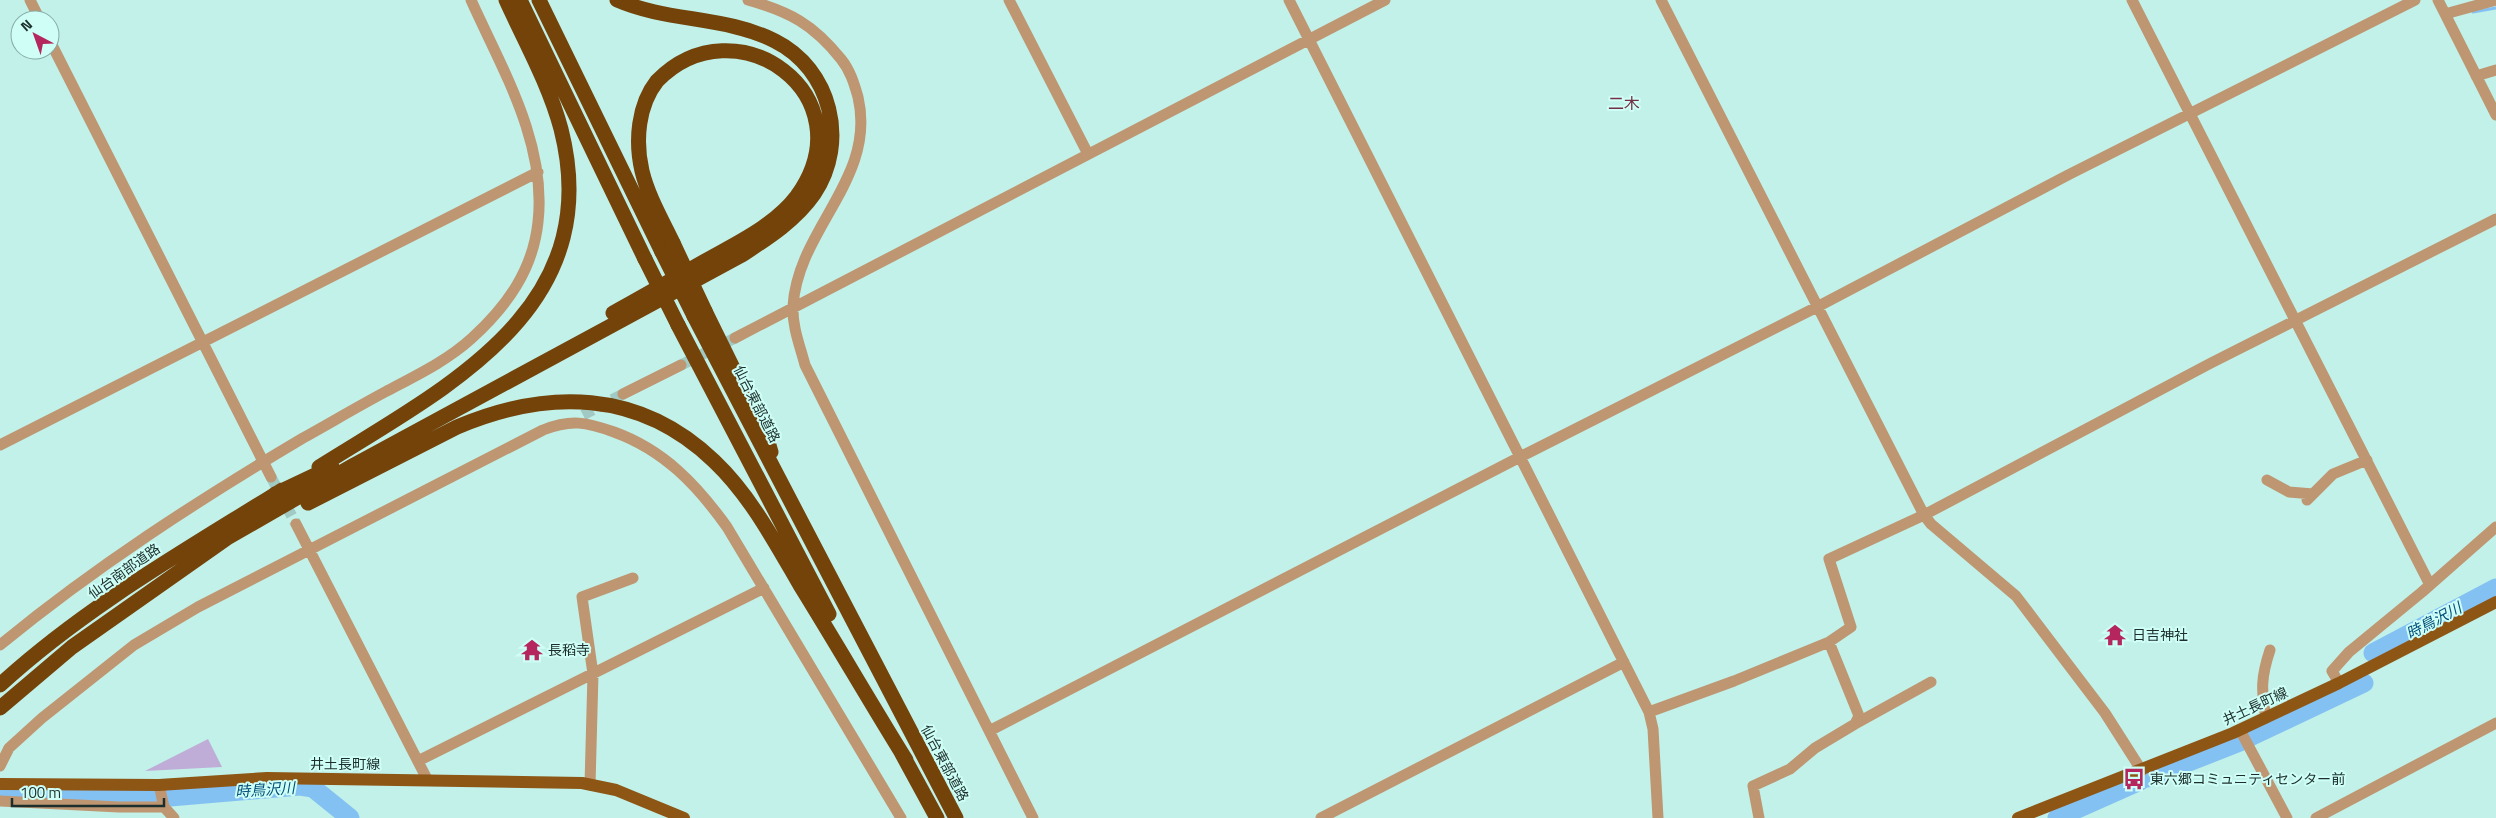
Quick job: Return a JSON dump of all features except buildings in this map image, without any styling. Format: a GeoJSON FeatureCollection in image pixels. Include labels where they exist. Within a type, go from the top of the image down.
{"type":"FeatureCollection","features":[{"type":"Feature","properties":{"kind":"highway"},"geometry":{"type":"LineString","coordinates":[[275,494],[461,375],[488,353],[522,319],[555,262],[566,219],[568,177],[561,128],[552,102],[506,0]]}},
{"type":"Feature","properties":{"kind":"highway"},"geometry":{"type":"LineString","coordinates":[[520,0],[678,325],[937,818]]}},
{"type":"Feature","properties":{"kind":"highway","name":"仙台東部道路"},"geometry":{"type":"LineString","coordinates":[[539,0],[700,314],[777,479],[956,818]]}},
{"type":"Feature","properties":{"kind":"highway"},"geometry":{"type":"LineString","coordinates":[[0,708],[72,647],[227,538],[354,465],[742,255],[802,210],[815,193],[829,159],[832,125],[824,91],[805,63],[775,41],[754,32],[673,17],[617,0]]}},
{"type":"Feature","properties":{"kind":"highway"},"geometry":{"type":"LineString","coordinates":[[275,494],[338,464],[667,283],[753,234],[785,208],[797,195],[811,168],[816,152],[818,124],[815,109],[802,83],[792,71],[770,54],[741,45],[712,45],[683,57],[672,65],[650,90],[640,120],[641,169],[667,248]]}},
{"type":"Feature","properties":{"kind":"highway"},"geometry":{"type":"LineString","coordinates":[[198,560],[232,544],[361,474],[481,416],[541,402],[567,400],[612,406],[632,411],[677,432],[699,448],[731,479],[769,533],[906,760]]}},
{"type":"Feature","properties":{"kind":"highway","name":"仙台南部道路"},"geometry":{"type":"LineString","coordinates":[[0,685],[62,635],[115,596],[181,551],[275,494]]}},
{"type":"Feature","properties":{"kind":"main road","name":"井土長町線"},"geometry":{"type":"LineString","coordinates":[[2018,818],[2032,816],[2240,730],[2339,683],[2496,602]]}},
{"type":"Feature","properties":{"kind":"main road","name":"井土長町線"},"geometry":{"type":"LineString","coordinates":[[0,784],[159,786],[267,778],[427,779],[590,785],[616,790],[684,818]]}},
{"type":"Feature","properties":{"kind":"street"},"geometry":{"type":"LineString","coordinates":[[0,645],[47,606],[119,554],[263,462],[445,358],[488,322],[510,297],[525,273],[534,248],[540,186],[538,172],[521,112],[472,0]]}},
{"type":"Feature","properties":{"kind":"street"},"geometry":{"type":"LineString","coordinates":[[748,0],[779,9],[804,21],[824,37],[848,68],[861,112],[861,138],[855,163],[840,197],[817,233],[803,264],[793,306],[794,326],[805,365],[1034,818]]}},
{"type":"Feature","properties":{"kind":"street"},"geometry":{"type":"LineString","coordinates":[[1009,0],[1088,154]]}},
{"type":"Feature","properties":{"kind":"street"},"geometry":{"type":"LineString","coordinates":[[1289,0],[1649,712],[1653,730],[1658,818]]}},
{"type":"Feature","properties":{"kind":"street"},"geometry":{"type":"LineString","coordinates":[[735,338],[793,306],[1385,0]]}},
{"type":"Feature","properties":{"kind":"street"},"geometry":{"type":"LineString","coordinates":[[1660,0],[1924,515],[1931,524],[2016,596],[2105,713],[2142,771]]}},
{"type":"Feature","properties":{"kind":"street"},"geometry":{"type":"LineString","coordinates":[[2132,0],[2297,320],[2430,585]]}},
{"type":"Feature","properties":{"kind":"street"},"geometry":{"type":"LineString","coordinates":[[991,730],[1520,456],[1817,307],[2068,175],[2415,0]]}},
{"type":"Feature","properties":{"kind":"street"},"geometry":{"type":"LineString","coordinates":[[2438,0],[2496,115]]}},
{"type":"Feature","properties":{"kind":"street"},"geometry":{"type":"LineString","coordinates":[[2445,14],[2496,0]]}},
{"type":"Feature","properties":{"kind":"street"},"geometry":{"type":"LineString","coordinates":[[60,60],[271,477]]}},
{"type":"Feature","properties":{"kind":"street"},"geometry":{"type":"LineString","coordinates":[[2476,76],[2496,70]]}},
{"type":"Feature","properties":{"kind":"street"},"geometry":{"type":"LineString","coordinates":[[0,445],[538,172]]}},
{"type":"Feature","properties":{"kind":"street"},"geometry":{"type":"LineString","coordinates":[[1649,712],[1734,681],[1829,642],[1852,626],[1829,559],[1924,515],[2211,363],[2496,219]]}},
{"type":"Feature","properties":{"kind":"street"},"geometry":{"type":"LineString","coordinates":[[623,394],[681,365]]}},
{"type":"Feature","properties":{"kind":"street"},"geometry":{"type":"LineString","coordinates":[[571,423],[583,415]]}},
{"type":"Feature","properties":{"kind":"street"},"geometry":{"type":"LineString","coordinates":[[0,766],[9,748],[42,718],[134,645],[198,607],[543,430],[562,423],[583,423],[630,438],[656,452],[682,472],[705,497],[727,527],[901,818]]}},
{"type":"Feature","properties":{"kind":"street"},"geometry":{"type":"LineString","coordinates":[[2267,480],[2289,492],[2310,497],[2333,474],[2367,460]]}},
{"type":"Feature","properties":{"kind":"street"},"geometry":{"type":"LineString","coordinates":[[296,524],[427,779]]}},
{"type":"Feature","properties":{"kind":"street"},"geometry":{"type":"LineString","coordinates":[[2339,683],[2332,671],[2348,652],[2430,585],[2496,527]]}},
{"type":"Feature","properties":{"kind":"street"},"geometry":{"type":"LineString","coordinates":[[590,785],[593,674],[582,597],[633,578]]}},
{"type":"Feature","properties":{"kind":"street"},"geometry":{"type":"LineString","coordinates":[[418,761],[764,588]]}},
{"type":"Feature","properties":{"kind":"street"},"geometry":{"type":"LineString","coordinates":[[1829,642],[1859,716],[1855,724]]}},
{"type":"Feature","properties":{"kind":"street"},"geometry":{"type":"LineString","coordinates":[[2266,718],[2261,692],[2263,672],[2270,650]]}},
{"type":"Feature","properties":{"kind":"street"},"geometry":{"type":"LineString","coordinates":[[1321,818],[1624,662]]}},
{"type":"Feature","properties":{"kind":"street"},"geometry":{"type":"LineString","coordinates":[[1759,818],[1753,786],[1790,769],[1815,748],[1931,682]]}},
{"type":"Feature","properties":{"kind":"street"},"geometry":{"type":"LineString","coordinates":[[2316,818],[2496,722]]}},
{"type":"Feature","properties":{"kind":"street"},"geometry":{"type":"LineString","coordinates":[[2240,730],[2287,818]]}},
{"type":"Feature","properties":{"kind":"street"},"geometry":{"type":"LineString","coordinates":[[159,786],[164,807],[174,818]]}},
{"type":"Feature","properties":{"kind":"street"},"geometry":{"type":"LineString","coordinates":[[0,801],[119,807],[164,807]]}},
{"type":"Feature","properties":{"kind":"shaded area"},"geometry":{"type":"Polygon","coordinates":[[[208,739],[222,767],[145,771],[208,739]]]}},
{"type":"Feature","properties":{"kind":"waterway"},"geometry":{"type":"LineString","coordinates":[[2473,12],[2496,8]]}},
{"type":"Feature","properties":{"kind":"waterway","name":"時鳥沢川"},"geometry":{"type":"LineString","coordinates":[[2373,653],[2496,588]]}},
{"type":"Feature","properties":{"kind":"waterway","name":"時鳥沢川"},"geometry":{"type":"LineString","coordinates":[[2250,737],[2364,683]]}},
{"type":"Feature","properties":{"kind":"waterway","name":"時鳥沢川"},"geometry":{"type":"LineString","coordinates":[[2148,778],[2240,742]]}},
{"type":"Feature","properties":{"kind":"waterway","name":"時鳥沢川"},"geometry":{"type":"LineString","coordinates":[[2057,818],[2140,781]]}},
{"type":"Feature","properties":{"kind":"waterway","name":"時鳥沢川"},"geometry":{"type":"LineString","coordinates":[[170,797],[300,786],[313,788],[350,818]]}},
{"type":"Feature","properties":{"kind":"waterway","name":"時鳥沢川"},"geometry":{"type":"LineString","coordinates":[[0,792],[152,798]]}},
{"type":"Feature","properties":{"kind":"tunnel"},"geometry":{"type":"LineString","coordinates":[[681,365],[735,338]]}},
{"type":"Feature","properties":{"kind":"tunnel"},"geometry":{"type":"LineString","coordinates":[[583,415],[623,394]]}},
{"type":"Feature","properties":{"kind":"tunnel"},"geometry":{"type":"LineString","coordinates":[[271,477],[296,524]]}},
{"type":"Feature","properties":{"kind":"place","name":"日吉神社"},"geometry":{"type":"Point","coordinates":[2115,635]}},
{"type":"Feature","properties":{"kind":"place","name":"長稻寺"},"geometry":{"type":"Point","coordinates":[532,650]}},
{"type":"Feature","properties":{"kind":"place","name":"東六郷コミュニティセンター前"},"geometry":{"type":"Point","coordinates":[2134,779]}},
{"type":"Feature","properties":{"kind":"district","name":"二木"},"geometry":{"type":"Point","coordinates":[1624,103]}}]}
